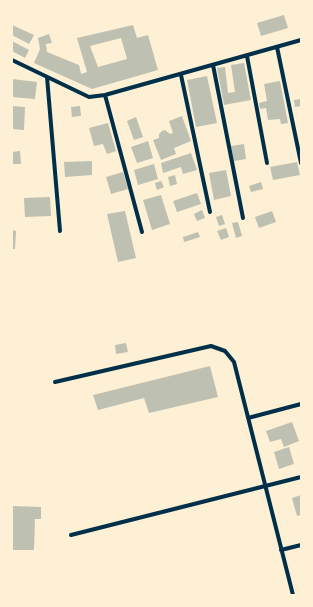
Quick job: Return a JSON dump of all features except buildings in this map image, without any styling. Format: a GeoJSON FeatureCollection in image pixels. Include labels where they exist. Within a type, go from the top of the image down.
{"type":"FeatureCollection","features":[{"type":"Feature","properties":{"kind":"street"},"geometry":{"type":"LineString","coordinates":[[12,60],[84,96],[89,97],[105,95],[181,75],[301,40]]}},
{"type":"Feature","properties":{"kind":"street"},"geometry":{"type":"LineString","coordinates":[[277,47],[301,163]]}},
{"type":"Feature","properties":{"kind":"street"},"geometry":{"type":"LineString","coordinates":[[247,56],[267,163]]}},
{"type":"Feature","properties":{"kind":"street"},"geometry":{"type":"LineString","coordinates":[[213,65],[243,218]]}},
{"type":"Feature","properties":{"kind":"street"},"geometry":{"type":"LineString","coordinates":[[181,75],[210,212]]}},
{"type":"Feature","properties":{"kind":"street"},"geometry":{"type":"LineString","coordinates":[[47,77],[60,231]]}},
{"type":"Feature","properties":{"kind":"street"},"geometry":{"type":"LineString","coordinates":[[105,95],[142,232]]}},
{"type":"Feature","properties":{"kind":"street"},"geometry":{"type":"LineString","coordinates":[[55,382],[211,346],[225,351],[234,362],[293,595]]}},
{"type":"Feature","properties":{"kind":"street"},"geometry":{"type":"LineString","coordinates":[[248,418],[301,404]]}},
{"type":"Feature","properties":{"kind":"street"},"geometry":{"type":"LineString","coordinates":[[71,535],[265,488],[301,477]]}},
{"type":"Feature","properties":{"kind":"street"},"geometry":{"type":"LineString","coordinates":[[281,550],[301,545]]}}]}
